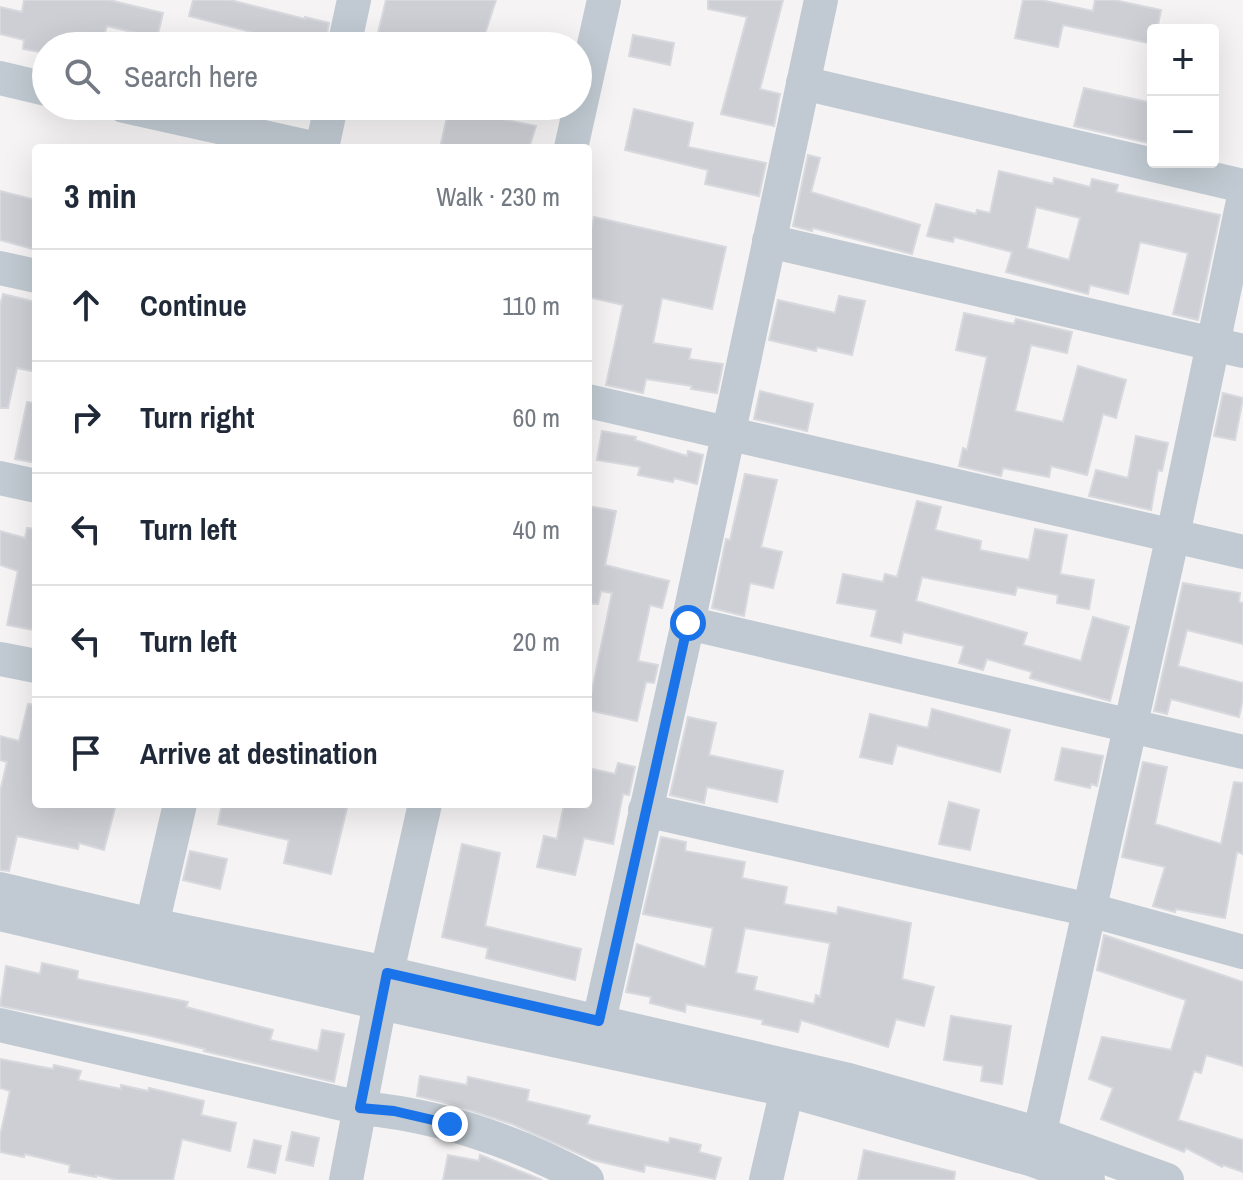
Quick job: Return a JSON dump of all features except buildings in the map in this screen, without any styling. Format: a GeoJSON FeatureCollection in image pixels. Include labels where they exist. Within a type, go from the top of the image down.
{"type":"FeatureCollection","features":[{"type":"Feature","properties":{"kind":"street"},"geometry":{"type":"LineString","coordinates":[[347,32],[354,0]]}},
{"type":"Feature","properties":{"kind":"street"},"geometry":{"type":"LineString","coordinates":[[592,54],[604,0]]}},
{"type":"Feature","properties":{"kind":"street"},"geometry":{"type":"LineString","coordinates":[[599,1021],[688,623],[821,0]]}},
{"type":"Feature","properties":{"kind":"street"},"geometry":{"type":"LineString","coordinates":[[0,78],[32,86]]}},
{"type":"Feature","properties":{"kind":"street"},"geometry":{"type":"LineString","coordinates":[[803,83],[1243,186]]}},
{"type":"Feature","properties":{"kind":"street"},"geometry":{"type":"LineString","coordinates":[[187,120],[295,144]]}},
{"type":"Feature","properties":{"kind":"street"},"geometry":{"type":"LineString","coordinates":[[323,144],[328,120]]}},
{"type":"Feature","properties":{"kind":"street"},"geometry":{"type":"LineString","coordinates":[[572,144],[577,120]]}},
{"type":"Feature","properties":{"kind":"street"},"geometry":{"type":"LineString","coordinates":[[1037,1147],[1173,535],[1228,347],[1243,201]]}},
{"type":"Feature","properties":{"kind":"street"},"geometry":{"type":"LineString","coordinates":[[769,241],[1228,347]]}},
{"type":"Feature","properties":{"kind":"street"},"geometry":{"type":"LineString","coordinates":[[0,268],[32,275]]}},
{"type":"Feature","properties":{"kind":"street"},"geometry":{"type":"LineString","coordinates":[[592,402],[1243,552]]}},
{"type":"Feature","properties":{"kind":"street"},"geometry":{"type":"LineString","coordinates":[[0,478],[32,485]]}},
{"type":"Feature","properties":{"kind":"street"},"geometry":{"type":"LineString","coordinates":[[688,623],[1243,752]]}},
{"type":"Feature","properties":{"kind":"street"},"geometry":{"type":"LineString","coordinates":[[0,659],[32,665]]}},
{"type":"Feature","properties":{"kind":"street"},"geometry":{"type":"LineString","coordinates":[[152,925],[179,808]]}},
{"type":"Feature","properties":{"kind":"street"},"geometry":{"type":"LineString","coordinates":[[346,1180],[383,988],[424,808]]}},
{"type":"Feature","properties":{"kind":"street"},"geometry":{"type":"LineString","coordinates":[[645,810],[1090,910],[1243,952]]}},
{"type":"Feature","properties":{"kind":"street"},"geometry":{"type":"LineString","coordinates":[[0,889],[152,925],[383,988],[599,1021],[790,1078],[1167,1180]]}},
{"type":"Feature","properties":{"kind":"street"},"geometry":{"type":"LineString","coordinates":[[0,914],[383,988],[790,1078]]}},
{"type":"Feature","properties":{"kind":"street"},"geometry":{"type":"LineString","coordinates":[[0,1025],[360,1108],[394,1111],[450,1124],[536,1152],[587,1180]]}},
{"type":"Feature","properties":{"kind":"street"},"geometry":{"type":"LineString","coordinates":[[766,1180],[790,1078]]}},
{"type":"Feature","properties":{"kind":"street"},"geometry":{"type":"LineString","coordinates":[[1037,1147],[1088,1180]]}},
{"type":"Feature","properties":{"kind":"route"},"geometry":{"type":"LineString","coordinates":[[450,1124],[394,1111],[360,1108],[387,973],[599,1021],[688,623]]}}]}
